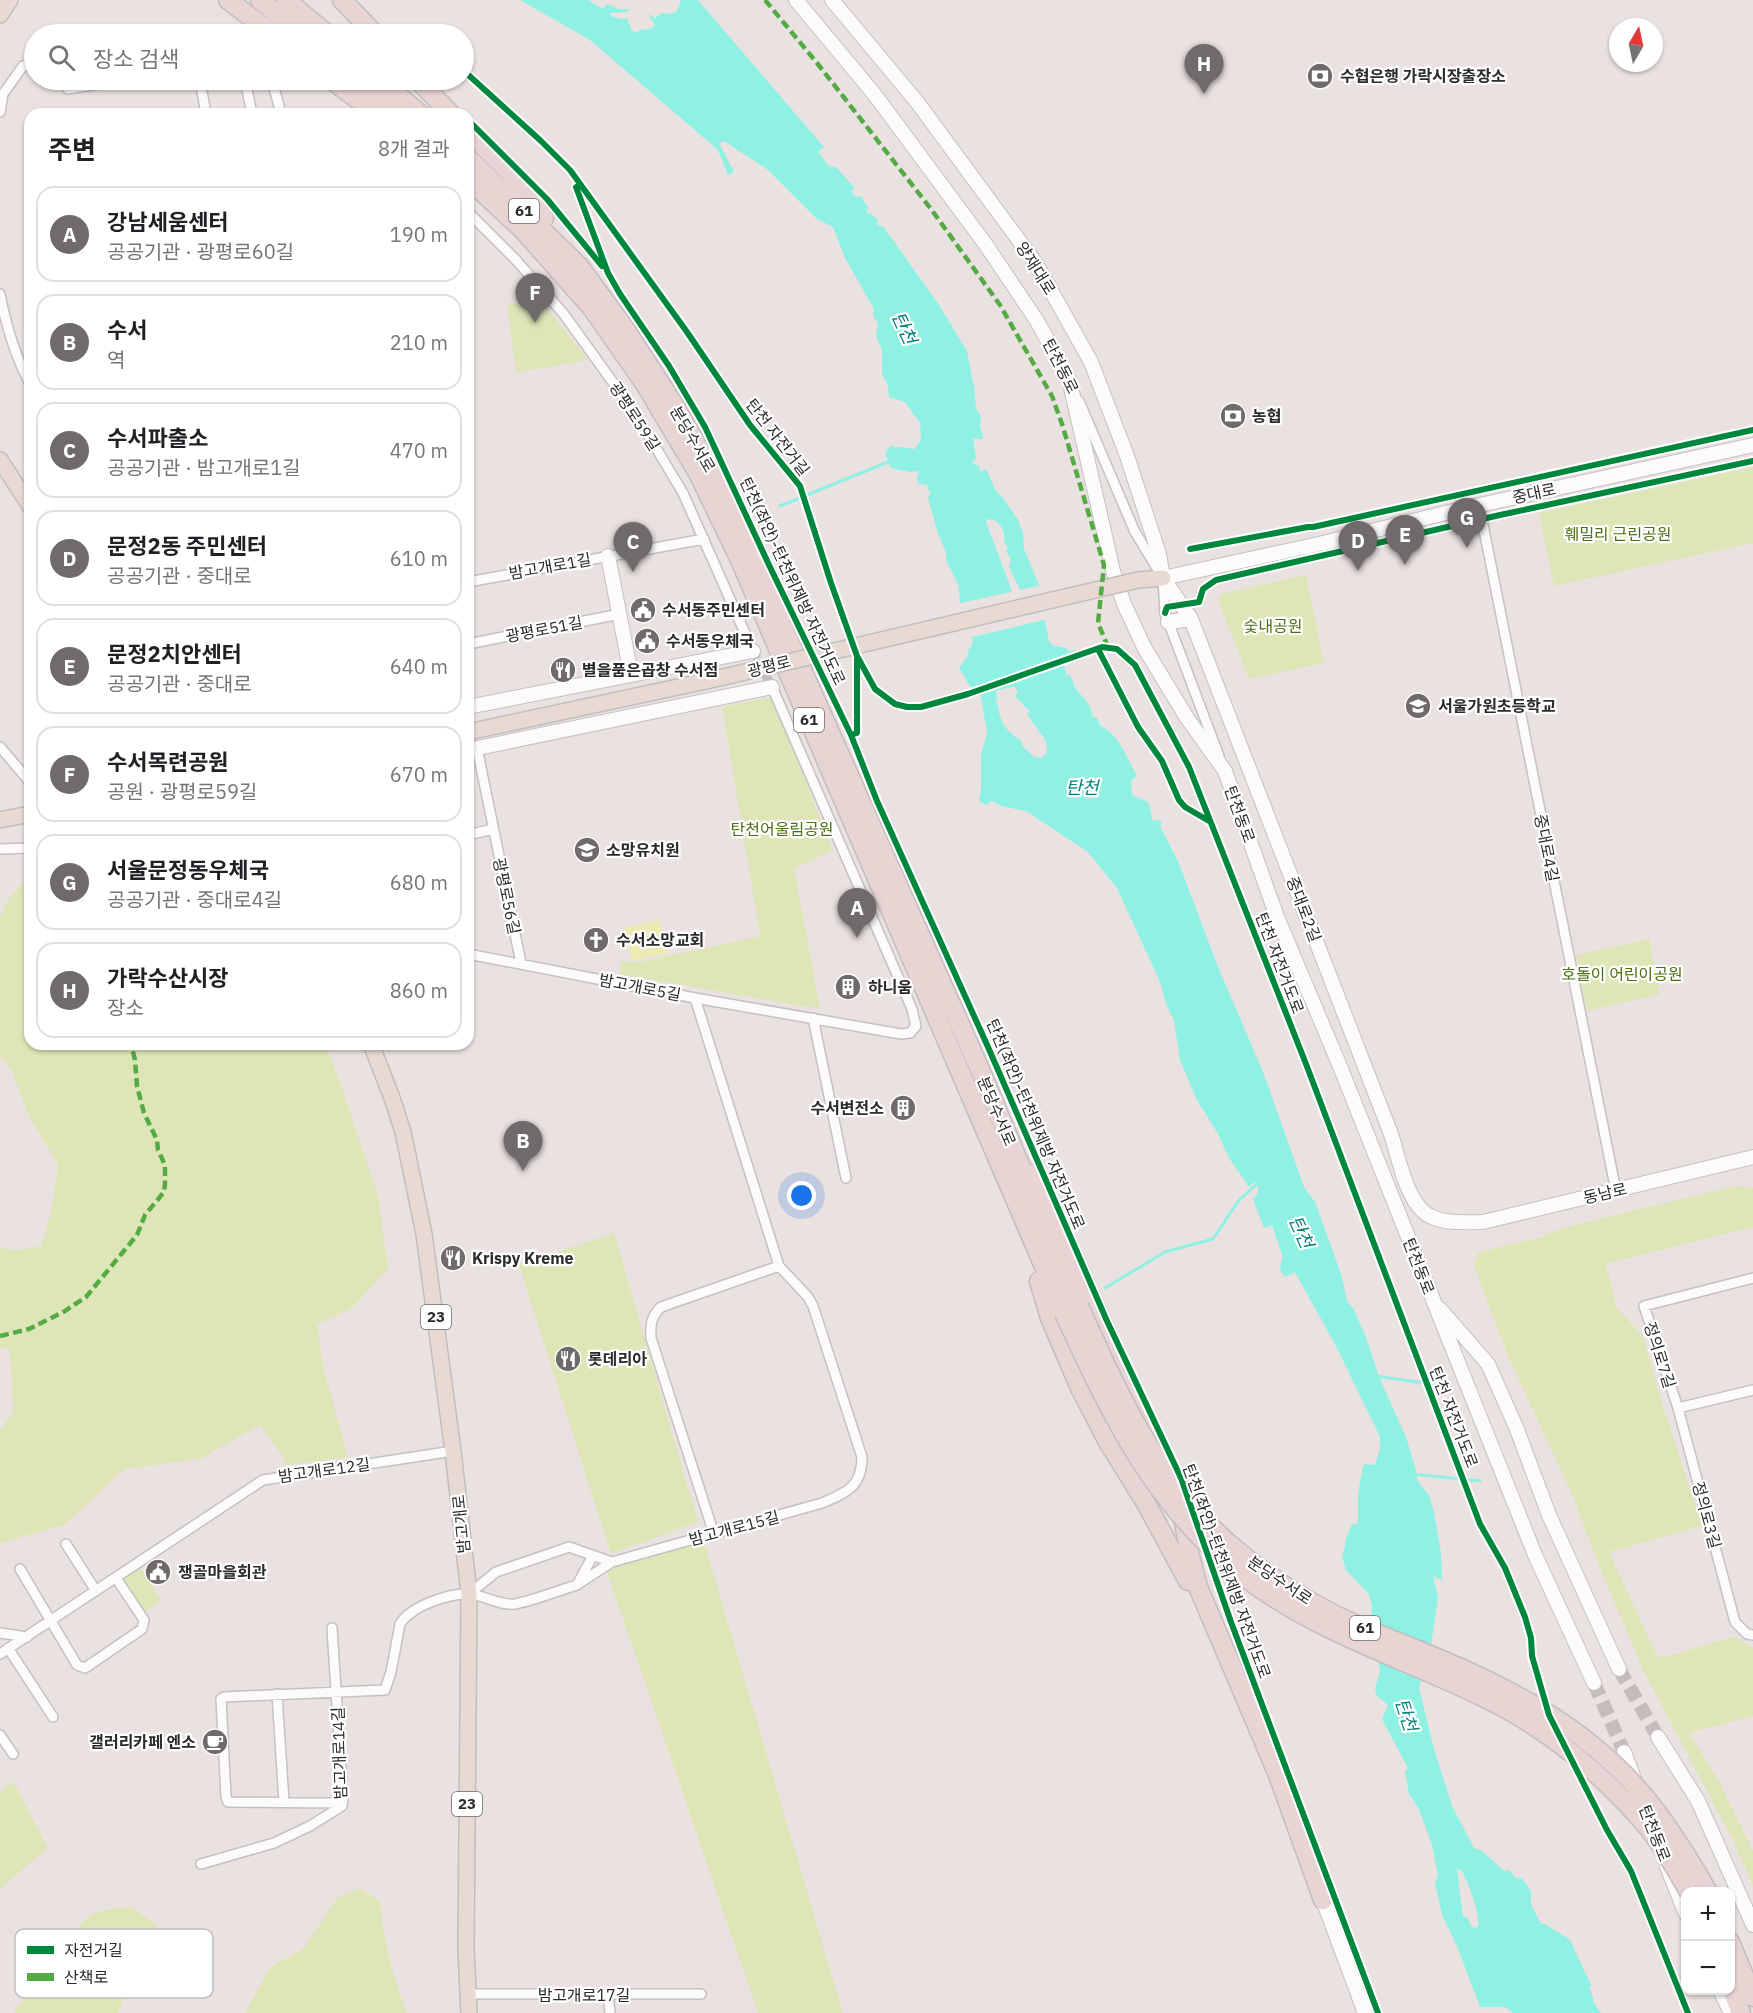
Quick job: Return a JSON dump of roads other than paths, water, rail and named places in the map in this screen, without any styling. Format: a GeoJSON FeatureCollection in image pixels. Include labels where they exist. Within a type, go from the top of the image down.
{"type":"FeatureCollection","features":[{"type":"Feature","properties":{"kind":"highway"},"geometry":{"type":"LineString","coordinates":[[228,0],[260,24]]}},
{"type":"Feature","properties":{"kind":"highway"},"geometry":{"type":"LineString","coordinates":[[260,0],[289,24]]}},
{"type":"Feature","properties":{"kind":"highway"},"geometry":{"type":"LineString","coordinates":[[286,0],[315,24]]}},
{"type":"Feature","properties":{"kind":"highway"},"geometry":{"type":"LineString","coordinates":[[342,0],[365,24]]}},
{"type":"Feature","properties":{"kind":"highway"},"geometry":{"type":"LineString","coordinates":[[345,90],[369,108]]}},
{"type":"Feature","properties":{"kind":"highway"},"geometry":{"type":"LineString","coordinates":[[367,90],[388,108]]}},
{"type":"Feature","properties":{"kind":"highway"},"geometry":{"type":"LineString","coordinates":[[392,90],[413,108]]}},
{"type":"Feature","properties":{"kind":"highway"},"geometry":{"type":"LineString","coordinates":[[427,90],[445,108]]}},
{"type":"Feature","properties":{"kind":"highway"},"geometry":{"type":"LineString","coordinates":[[474,137],[509,172],[579,266]]}},
{"type":"Feature","properties":{"kind":"highway","name":"분당수서로"},"geometry":{"type":"LineString","coordinates":[[474,164],[579,266],[623,326],[670,399],[722,490],[982,1074],[1065,1312],[1115,1387],[1148,1447],[1196,1510],[1233,1547],[1291,1590],[1360,1626],[1506,1689],[1574,1731],[1625,1776],[1658,1814],[1705,1887]]}},
{"type":"Feature","properties":{"kind":"highway","name":"분당수서로"},"geometry":{"type":"LineString","coordinates":[[474,185],[523,231],[592,308],[645,384],[699,475],[740,560],[1101,1394],[1163,1497],[1197,1537],[1254,1585],[1333,1631],[1486,1698],[1527,1721],[1564,1748],[1605,1782],[1651,1831],[1686,1887]]}},
{"type":"Feature","properties":{"kind":"highway"},"geometry":{"type":"LineString","coordinates":[[982,1074],[1018,1136],[1044,1189],[1175,1489],[1198,1587],[1278,1775],[1323,1900]]}},
{"type":"Feature","properties":{"kind":"highway"},"geometry":{"type":"LineString","coordinates":[[1065,1312],[1080,1388],[1108,1442],[1148,1505],[1182,1569],[1259,1744],[1314,1885],[1323,1900]]}},
{"type":"Feature","properties":{"kind":"highway"},"geometry":{"type":"LineString","coordinates":[[1735,1952],[1753,1997]]}},
{"type":"Feature","properties":{"kind":"highway"},"geometry":{"type":"LineString","coordinates":[[1735,1995],[1741,2013]]}},
{"type":"Feature","properties":{"kind":"main road"},"geometry":{"type":"LineString","coordinates":[[0,15],[10,0]]}},
{"type":"Feature","properties":{"kind":"main road"},"geometry":{"type":"LineString","coordinates":[[0,460],[24,497]]}},
{"type":"Feature","properties":{"kind":"main road","name":"중대로"},"geometry":{"type":"LineString","coordinates":[[1138,580],[1163,578]]}},
{"type":"Feature","properties":{"kind":"main road","name":"광평로"},"geometry":{"type":"LineString","coordinates":[[474,731],[706,681],[1138,580]]}},
{"type":"Feature","properties":{"kind":"main road"},"geometry":{"type":"LineString","coordinates":[[0,820],[24,815]]}},
{"type":"Feature","properties":{"kind":"main road","name":"밤고개로"},"geometry":{"type":"LineString","coordinates":[[373,1050],[392,1098],[411,1166],[424,1234],[453,1451],[469,1594],[466,1949],[469,2013]]}},
{"type":"Feature","properties":{"kind":"street","name":"탄천동로"},"geometry":{"type":"LineString","coordinates":[[796,0],[875,95],[999,263],[1037,321],[1069,379],[1135,532],[1163,578],[1165,613],[1168,622],[1225,771],[1277,917],[1343,1075],[1535,1555],[1594,1683]]}},
{"type":"Feature","properties":{"kind":"street","name":"양재대로"},"geometry":{"type":"LineString","coordinates":[[832,0],[847,15],[917,102],[1028,251],[1041,272],[1091,363],[1127,456],[1159,554],[1163,578]]}},
{"type":"Feature","properties":{"kind":"street"},"geometry":{"type":"LineString","coordinates":[[0,112],[3,94],[24,66]]}},
{"type":"Feature","properties":{"kind":"street"},"geometry":{"type":"LineString","coordinates":[[201,90],[203,108]]}},
{"type":"Feature","properties":{"kind":"street"},"geometry":{"type":"LineString","coordinates":[[247,90],[251,108]]}},
{"type":"Feature","properties":{"kind":"street"},"geometry":{"type":"LineString","coordinates":[[275,90],[279,108]]}},
{"type":"Feature","properties":{"kind":"street","name":"광평로59길"},"geometry":{"type":"LineString","coordinates":[[474,218],[515,259],[563,313],[635,413],[683,493],[753,651]]}},
{"type":"Feature","properties":{"kind":"street"},"geometry":{"type":"LineString","coordinates":[[0,294],[4,318],[24,374]]}},
{"type":"Feature","properties":{"kind":"street"},"geometry":{"type":"LineString","coordinates":[[1069,379],[1113,571],[1124,604],[1145,649],[1181,708],[1225,771]]}},
{"type":"Feature","properties":{"kind":"street","name":"중대로"},"geometry":{"type":"LineString","coordinates":[[1163,578],[1753,445]]}},
{"type":"Feature","properties":{"kind":"street","name":"중대로4길"},"geometry":{"type":"LineString","coordinates":[[1479,505],[1616,1191]]}},
{"type":"Feature","properties":{"kind":"street","name":"밤고개로1길"},"geometry":{"type":"LineString","coordinates":[[474,581],[704,539]]}},
{"type":"Feature","properties":{"kind":"street"},"geometry":{"type":"LineString","coordinates":[[608,556],[631,674]]}},
{"type":"Feature","properties":{"kind":"street","name":"중대로2길"},"geometry":{"type":"LineString","coordinates":[[1163,578],[1191,620],[1391,1134],[1414,1200],[1421,1210],[1432,1217],[1456,1222]]}},
{"type":"Feature","properties":{"kind":"street","name":"광평로51길"},"geometry":{"type":"LineString","coordinates":[[474,643],[620,614]]}},
{"type":"Feature","properties":{"kind":"street"},"geometry":{"type":"LineString","coordinates":[[1168,622],[1191,620]]}},
{"type":"Feature","properties":{"kind":"street"},"geometry":{"type":"LineString","coordinates":[[474,706],[753,651]]}},
{"type":"Feature","properties":{"kind":"street"},"geometry":{"type":"LineString","coordinates":[[702,660],[724,662],[732,668],[736,676],[735,684],[724,696]]}},
{"type":"Feature","properties":{"kind":"street"},"geometry":{"type":"LineString","coordinates":[[474,749],[772,687]]}},
{"type":"Feature","properties":{"kind":"street","name":"밤고개로5길"},"geometry":{"type":"LineString","coordinates":[[474,955],[695,998],[902,1034],[910,1033],[916,1026],[912,1009],[772,687]]}},
{"type":"Feature","properties":{"kind":"street"},"geometry":{"type":"LineString","coordinates":[[0,747],[24,776]]}},
{"type":"Feature","properties":{"kind":"street","name":"광평로56길"},"geometry":{"type":"LineString","coordinates":[[474,757],[493,830],[520,963]]}},
{"type":"Feature","properties":{"kind":"street"},"geometry":{"type":"LineString","coordinates":[[474,834],[493,830]]}},
{"type":"Feature","properties":{"kind":"street"},"geometry":{"type":"LineString","coordinates":[[0,849],[24,848]]}},
{"type":"Feature","properties":{"kind":"street"},"geometry":{"type":"LineString","coordinates":[[695,998],[779,1266],[661,1307],[653,1315],[650,1327],[651,1338],[714,1534]]}},
{"type":"Feature","properties":{"kind":"street"},"geometry":{"type":"LineString","coordinates":[[813,1018],[846,1178]]}},
{"type":"Feature","properties":{"kind":"street","name":"동남로"},"geometry":{"type":"LineString","coordinates":[[1456,1222],[1483,1222],[1753,1157]]}},
{"type":"Feature","properties":{"kind":"street","name":"밤고개로15길"},"geometry":{"type":"LineString","coordinates":[[469,1594],[496,1572],[569,1547],[592,1557],[612,1562],[811,1507],[836,1497],[856,1484],[862,1467],[862,1457],[813,1306],[808,1297],[779,1266]]}},
{"type":"Feature","properties":{"kind":"street","name":"정의로7길"},"geometry":{"type":"LineString","coordinates":[[1678,1408],[1644,1306],[1753,1278]]}},
{"type":"Feature","properties":{"kind":"street"},"geometry":{"type":"LineString","coordinates":[[1432,1301],[1488,1364],[1516,1427],[1549,1515],[1618,1669]]}},
{"type":"Feature","properties":{"kind":"street"},"geometry":{"type":"LineString","coordinates":[[1678,1408],[1753,1390]]}},
{"type":"Feature","properties":{"kind":"street","name":"정의로3길"},"geometry":{"type":"LineString","coordinates":[[1678,1408],[1735,1622],[1747,1634],[1753,1635]]}},
{"type":"Feature","properties":{"kind":"street","name":"밤고개로12길"},"geometry":{"type":"LineString","coordinates":[[53,1717],[4,1651],[263,1480],[453,1451]]}},
{"type":"Feature","properties":{"kind":"street"},"geometry":{"type":"LineString","coordinates":[[66,1544],[96,1591]]}},
{"type":"Feature","properties":{"kind":"street"},"geometry":{"type":"LineString","coordinates":[[577,1585],[592,1557]]}},
{"type":"Feature","properties":{"kind":"street"},"geometry":{"type":"LineString","coordinates":[[469,1594],[513,1604],[577,1585],[612,1562]]}},
{"type":"Feature","properties":{"kind":"street"},"geometry":{"type":"LineString","coordinates":[[20,1569],[77,1665],[85,1668],[142,1629],[144,1625],[144,1620],[116,1578]]}},
{"type":"Feature","properties":{"kind":"street","name":"밤고개로14길"},"geometry":{"type":"LineString","coordinates":[[284,1802],[228,1802],[221,1699],[277,1694],[385,1690],[391,1672],[400,1624],[404,1618],[438,1598],[469,1594]]}},
{"type":"Feature","properties":{"kind":"street","name":"밤고개로14길"},"geometry":{"type":"LineString","coordinates":[[201,1864],[274,1843],[340,1808],[342,1803],[332,1628]]}},
{"type":"Feature","properties":{"kind":"street"},"geometry":{"type":"LineString","coordinates":[[0,1633],[27,1637]]}},
{"type":"Feature","properties":{"kind":"street"},"geometry":{"type":"LineString","coordinates":[[277,1694],[284,1802],[342,1803]]}},
{"type":"Feature","properties":{"kind":"street"},"geometry":{"type":"LineString","coordinates":[[0,1735],[14,1754]]}},
{"type":"Feature","properties":{"kind":"street"},"geometry":{"type":"LineString","coordinates":[[1658,1737],[1698,1801],[1753,1925]]}},
{"type":"Feature","properties":{"kind":"street","name":"탄천동로"},"geometry":{"type":"LineString","coordinates":[[1624,1752],[1681,1901]]}},
{"type":"Feature","properties":{"kind":"street"},"geometry":{"type":"LineString","coordinates":[[1323,1900],[1365,2013]]}},
{"type":"Feature","properties":{"kind":"street","name":"밤고개로17길"},"geometry":{"type":"LineString","coordinates":[[468,1994],[701,1994]]}},
{"type":"Feature","properties":{"kind":"street"},"geometry":{"type":"LineString","coordinates":[[608,1995],[610,2013]]}},
{"type":"Feature","properties":{"kind":"street"},"geometry":{"type":"LineString","coordinates":[[1722,1995],[1731,2013]]}},
{"type":"Feature","properties":{"kind":"water","name":"탄천"},"geometry":{"type":"Polygon","coordinates":[[[520,0],[588,0],[603,9],[607,4],[619,9],[628,9],[629,11],[626,12],[610,13],[611,16],[621,19],[627,18],[634,33],[655,26],[648,14],[655,18],[661,13],[676,12],[680,0],[698,0],[824,147],[818,152],[830,167],[836,167],[854,187],[852,192],[855,197],[861,196],[868,208],[866,213],[878,220],[877,226],[883,226],[939,305],[967,351],[976,408],[981,417],[983,439],[973,438],[976,458],[972,463],[979,466],[981,472],[986,469],[996,491],[1018,520],[1023,534],[1024,549],[1039,585],[1049,642],[1054,646],[1066,648],[1069,652],[1074,650],[1076,653],[1061,657],[1067,676],[1070,675],[1075,687],[1088,704],[1092,716],[1098,719],[1100,726],[1112,734],[1126,755],[1137,776],[1131,781],[1132,795],[1148,802],[1153,821],[1162,822],[1160,826],[1178,861],[1218,967],[1263,1072],[1304,1187],[1315,1202],[1341,1274],[1347,1301],[1354,1310],[1366,1337],[1379,1377],[1406,1437],[1418,1482],[1429,1495],[1441,1553],[1442,1580],[1433,1576],[1438,1597],[1431,1646],[1419,1688],[1434,1749],[1452,1806],[1474,1848],[1482,1851],[1504,1871],[1509,1870],[1517,1879],[1522,1878],[1531,1892],[1531,1904],[1541,1924],[1545,1924],[1570,1940],[1591,1985],[1589,1987],[1593,2002],[1601,2013],[1513,2013],[1505,2007],[1480,2007],[1457,1946],[1442,1915],[1435,1883],[1438,1875],[1432,1845],[1419,1809],[1409,1794],[1405,1771],[1408,1768],[1382,1719],[1388,1705],[1377,1696],[1375,1689],[1380,1671],[1371,1622],[1372,1607],[1369,1594],[1346,1570],[1342,1556],[1345,1540],[1352,1524],[1356,1525],[1358,1521],[1358,1494],[1363,1466],[1365,1464],[1375,1465],[1380,1449],[1380,1437],[1337,1348],[1295,1272],[1285,1277],[1281,1270],[1283,1258],[1272,1225],[1264,1228],[1253,1199],[1258,1194],[1258,1186],[1255,1182],[1249,1187],[1229,1158],[1218,1134],[1197,1100],[1180,1060],[1174,1020],[1166,1004],[1161,984],[1117,888],[1088,852],[1026,811],[1001,806],[992,801],[986,805],[979,801],[981,755],[987,733],[981,697],[971,688],[959,668],[968,655],[973,641],[960,602],[958,584],[946,560],[946,552],[938,534],[928,498],[931,491],[927,490],[928,485],[919,484],[917,479],[919,471],[910,472],[891,468],[885,454],[890,446],[915,449],[921,439],[920,423],[905,402],[889,397],[888,385],[882,374],[882,350],[876,336],[878,324],[873,315],[874,309],[845,258],[833,227],[817,219],[768,170],[724,141],[719,143],[734,172],[728,175],[718,150],[590,40],[520,0]],[[988,519],[986,522],[1013,594],[1021,592],[1009,567],[1011,560],[1006,551],[1008,548],[1004,542],[1003,530],[998,523],[988,519]],[[1011,687],[995,691],[1004,725],[1023,742],[1021,745],[1034,757],[1041,758],[1047,753],[1046,741],[1027,714],[1030,712],[1015,696],[1018,691],[1015,687],[1011,687]],[[1457,1869],[1463,1917],[1467,1917],[1472,1927],[1477,1928],[1478,1916],[1474,1900],[1462,1871],[1457,1869]]]}},
{"type":"Feature","properties":{"kind":"waterway"},"geometry":{"type":"LineString","coordinates":[[780,506],[888,462]]}},
{"type":"Feature","properties":{"kind":"waterway"},"geometry":{"type":"LineString","coordinates":[[1105,1288],[1165,1252],[1213,1239],[1239,1200],[1257,1184]]}},
{"type":"Feature","properties":{"kind":"waterway"},"geometry":{"type":"LineString","coordinates":[[1375,1376],[1445,1386]]}},
{"type":"Feature","properties":{"kind":"waterway"},"geometry":{"type":"LineString","coordinates":[[1413,1474],[1480,1481]]}},
{"type":"Feature","properties":{"kind":"tunnel"},"geometry":{"type":"LineString","coordinates":[[753,651],[772,687]]}},
{"type":"Feature","properties":{"kind":"tunnel"},"geometry":{"type":"LineString","coordinates":[[1619,1669],[1658,1737]]}},
{"type":"Feature","properties":{"kind":"tunnel"},"geometry":{"type":"LineString","coordinates":[[1594,1683],[1624,1752]]}},
{"type":"Feature","properties":{"kind":"place","name":"수협은행 가락시장출장소"},"geometry":{"type":"Point","coordinates":[1320,76]}},
{"type":"Feature","properties":{"kind":"place","name":"가락수산시장"},"geometry":{"type":"Point","coordinates":[1204,94]}},
{"type":"Feature","properties":{"kind":"place","name":"수서목련공원"},"geometry":{"type":"Point","coordinates":[535,323]}},
{"type":"Feature","properties":{"kind":"place","name":"농협"},"geometry":{"type":"Point","coordinates":[1233,416]}},
{"type":"Feature","properties":{"kind":"place","name":"서울문정동우체국"},"geometry":{"type":"Point","coordinates":[1467,548]}},
{"type":"Feature","properties":{"kind":"place","name":"문정2치안센터"},"geometry":{"type":"Point","coordinates":[1405,565]}},
{"type":"Feature","properties":{"kind":"place","name":"문정2동 주민센터"},"geometry":{"type":"Point","coordinates":[1358,571]}},
{"type":"Feature","properties":{"kind":"place","name":"수서파출소"},"geometry":{"type":"Point","coordinates":[633,572]}},
{"type":"Feature","properties":{"kind":"place","name":"수서동주민센터"},"geometry":{"type":"Point","coordinates":[643,610]}},
{"type":"Feature","properties":{"kind":"place","name":"수서동우체국"},"geometry":{"type":"Point","coordinates":[647,641]}},
{"type":"Feature","properties":{"kind":"place","name":"별을품은곱창 수서점"},"geometry":{"type":"Point","coordinates":[563,670]}},
{"type":"Feature","properties":{"kind":"place","name":"서울가원초등학교"},"geometry":{"type":"Point","coordinates":[1418,706]}},
{"type":"Feature","properties":{"kind":"place","name":"소망유치원"},"geometry":{"type":"Point","coordinates":[587,850]}},
{"type":"Feature","properties":{"kind":"place","name":"강남세움센터"},"geometry":{"type":"Point","coordinates":[857,938]}},
{"type":"Feature","properties":{"kind":"place","name":"수서소망교회"},"geometry":{"type":"Point","coordinates":[596,940]}},
{"type":"Feature","properties":{"kind":"place","name":"하니움"},"geometry":{"type":"Point","coordinates":[848,987]}},
{"type":"Feature","properties":{"kind":"place","name":"수서변전소"},"geometry":{"type":"Point","coordinates":[903,1108]}},
{"type":"Feature","properties":{"kind":"place","name":"수서"},"geometry":{"type":"Point","coordinates":[523,1171]}},
{"type":"Feature","properties":{"kind":"place","name":"Krispy Kreme"},"geometry":{"type":"Point","coordinates":[453,1258]}},
{"type":"Feature","properties":{"kind":"place","name":"롯데리아"},"geometry":{"type":"Point","coordinates":[568,1359]}},
{"type":"Feature","properties":{"kind":"place","name":"쟁골마을회관"},"geometry":{"type":"Point","coordinates":[158,1572]}},
{"type":"Feature","properties":{"kind":"place","name":"갤러리카페 엔소"},"geometry":{"type":"Point","coordinates":[215,1742]}},
{"type":"Feature","properties":{"kind":"park label","name":"훼밀리 근린공원"},"geometry":{"type":"Point","coordinates":[1618,534]}},
{"type":"Feature","properties":{"kind":"park label","name":"숯내공원"},"geometry":{"type":"Point","coordinates":[1273,626]}},
{"type":"Feature","properties":{"kind":"park label","name":"탄천어울림공원"},"geometry":{"type":"Point","coordinates":[782,829]}},
{"type":"Feature","properties":{"kind":"park label","name":"호돌이 어린이공원"},"geometry":{"type":"Point","coordinates":[1622,974]}}]}
